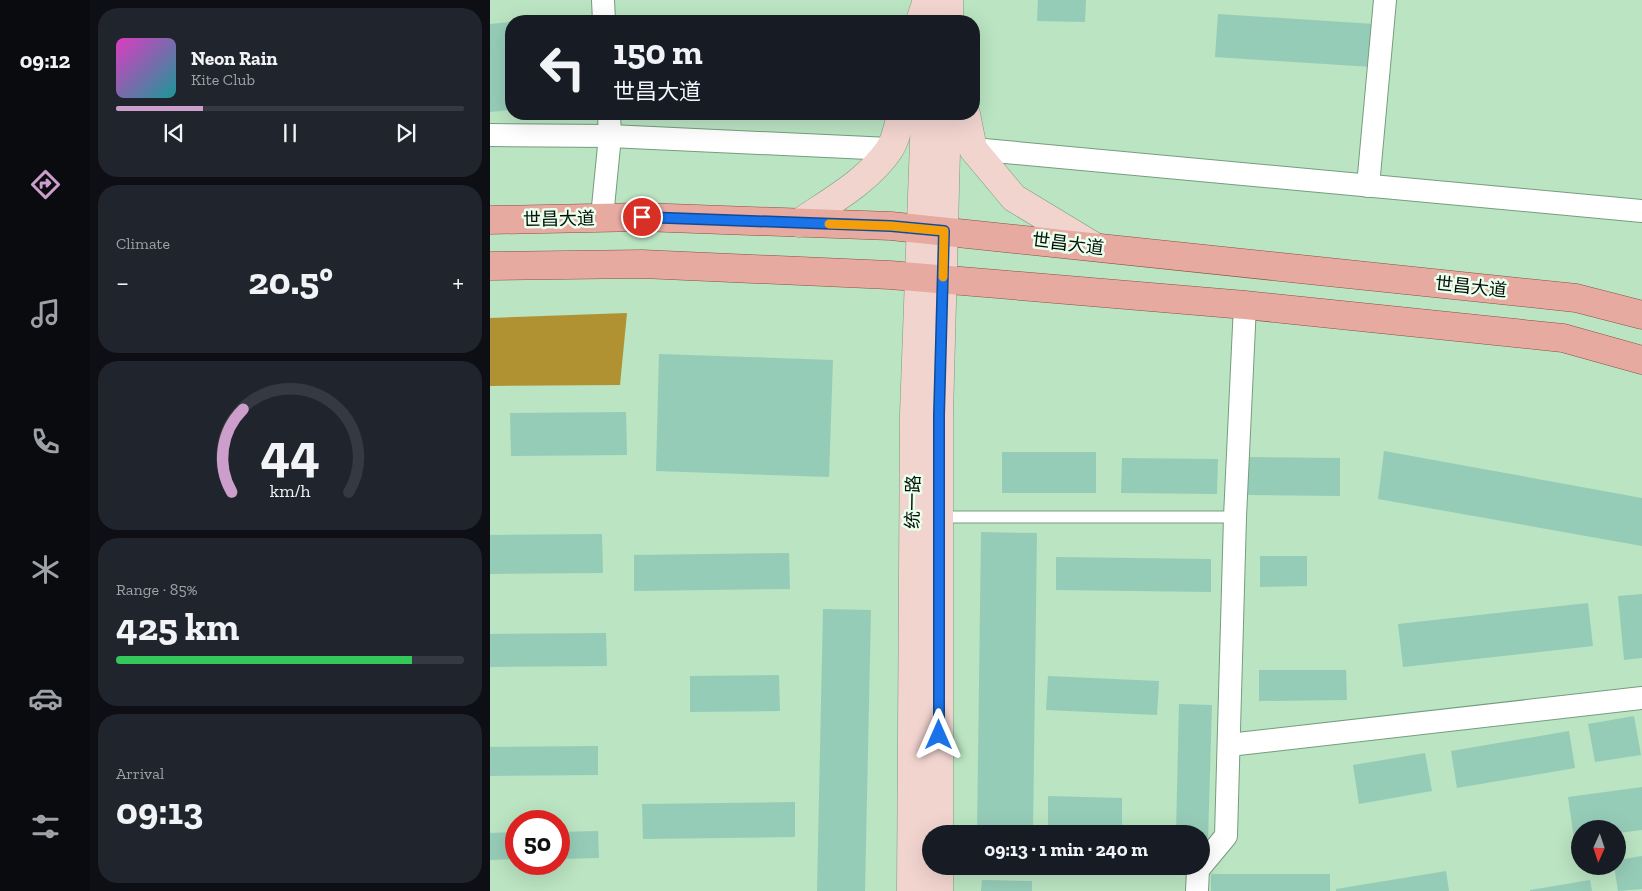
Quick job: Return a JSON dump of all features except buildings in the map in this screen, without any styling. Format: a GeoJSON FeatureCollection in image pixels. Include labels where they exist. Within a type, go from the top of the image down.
{"type":"FeatureCollection","features":[{"type":"Feature","properties":{"kind":"main road"},"geometry":{"type":"LineString","coordinates":[[930,15],[943,7]]}},
{"type":"Feature","properties":{"kind":"main road"},"geometry":{"type":"LineString","coordinates":[[799,223],[858,182],[890,150],[900,120]]}},
{"type":"Feature","properties":{"kind":"main road","name":"统一路"},"geometry":{"type":"LineString","coordinates":[[925,120],[933,230]]}},
{"type":"Feature","properties":{"kind":"main road","name":"统一路"},"geometry":{"type":"LineString","coordinates":[[911,891],[913,481],[931,278],[933,230],[946,120]]}},
{"type":"Feature","properties":{"kind":"main road"},"geometry":{"type":"LineString","coordinates":[[967,120],[973,149],[1014,198],[1094,247]]}},
{"type":"Feature","properties":{"kind":"main road","name":"世昌大道"},"geometry":{"type":"LineString","coordinates":[[490,220],[642,217],[933,230],[1576,298],[1642,315]]}},
{"type":"Feature","properties":{"kind":"main road"},"geometry":{"type":"LineString","coordinates":[[490,266],[642,264],[813,270],[931,278],[1245,305],[1562,338],[1642,360]]}},
{"type":"Feature","properties":{"kind":"main road","name":"统一路"},"geometry":{"type":"LineString","coordinates":[[931,278],[939,415],[939,825]]}},
{"type":"Feature","properties":{"kind":"main road"},"geometry":{"type":"LineString","coordinates":[[939,875],[939,891]]}},
{"type":"Feature","properties":{"kind":"street"},"geometry":{"type":"LineString","coordinates":[[603,0],[604,15]]}},
{"type":"Feature","properties":{"kind":"street"},"geometry":{"type":"LineString","coordinates":[[1368,186],[1385,0]]}},
{"type":"Feature","properties":{"kind":"street"},"geometry":{"type":"LineString","coordinates":[[602,217],[610,136],[609,120]]}},
{"type":"Feature","properties":{"kind":"street"},"geometry":{"type":"LineString","coordinates":[[490,135],[610,136],[890,150]]}},
{"type":"Feature","properties":{"kind":"street"},"geometry":{"type":"LineString","coordinates":[[973,149],[1642,211]]}},
{"type":"Feature","properties":{"kind":"street"},"geometry":{"type":"LineString","coordinates":[[1210,855],[1226,836],[1235,517],[1245,305]]}},
{"type":"Feature","properties":{"kind":"street"},"geometry":{"type":"LineString","coordinates":[[1229,745],[1642,698]]}},
{"type":"Feature","properties":{"kind":"street"},"geometry":{"type":"LineString","coordinates":[[1197,891],[1198,875]]}},
{"type":"Feature","properties":{"kind":"lane"},"geometry":{"type":"LineString","coordinates":[[939,517],[1235,517]]}},
{"type":"Feature","properties":{"kind":"shaded area"},"geometry":{"type":"Polygon","coordinates":[[[627,313],[620,385],[490,386],[490,318],[627,313]]]}},
{"type":"Feature","properties":{"kind":"slow traffic"},"geometry":{"type":"LineString","coordinates":[[829,224],[891,226],[944,231],[943,277]]}},
{"type":"Feature","properties":{"kind":"route"},"geometry":{"type":"LineString","coordinates":[[642,217],[891,226],[944,231],[939,415],[939,735]]}}]}
